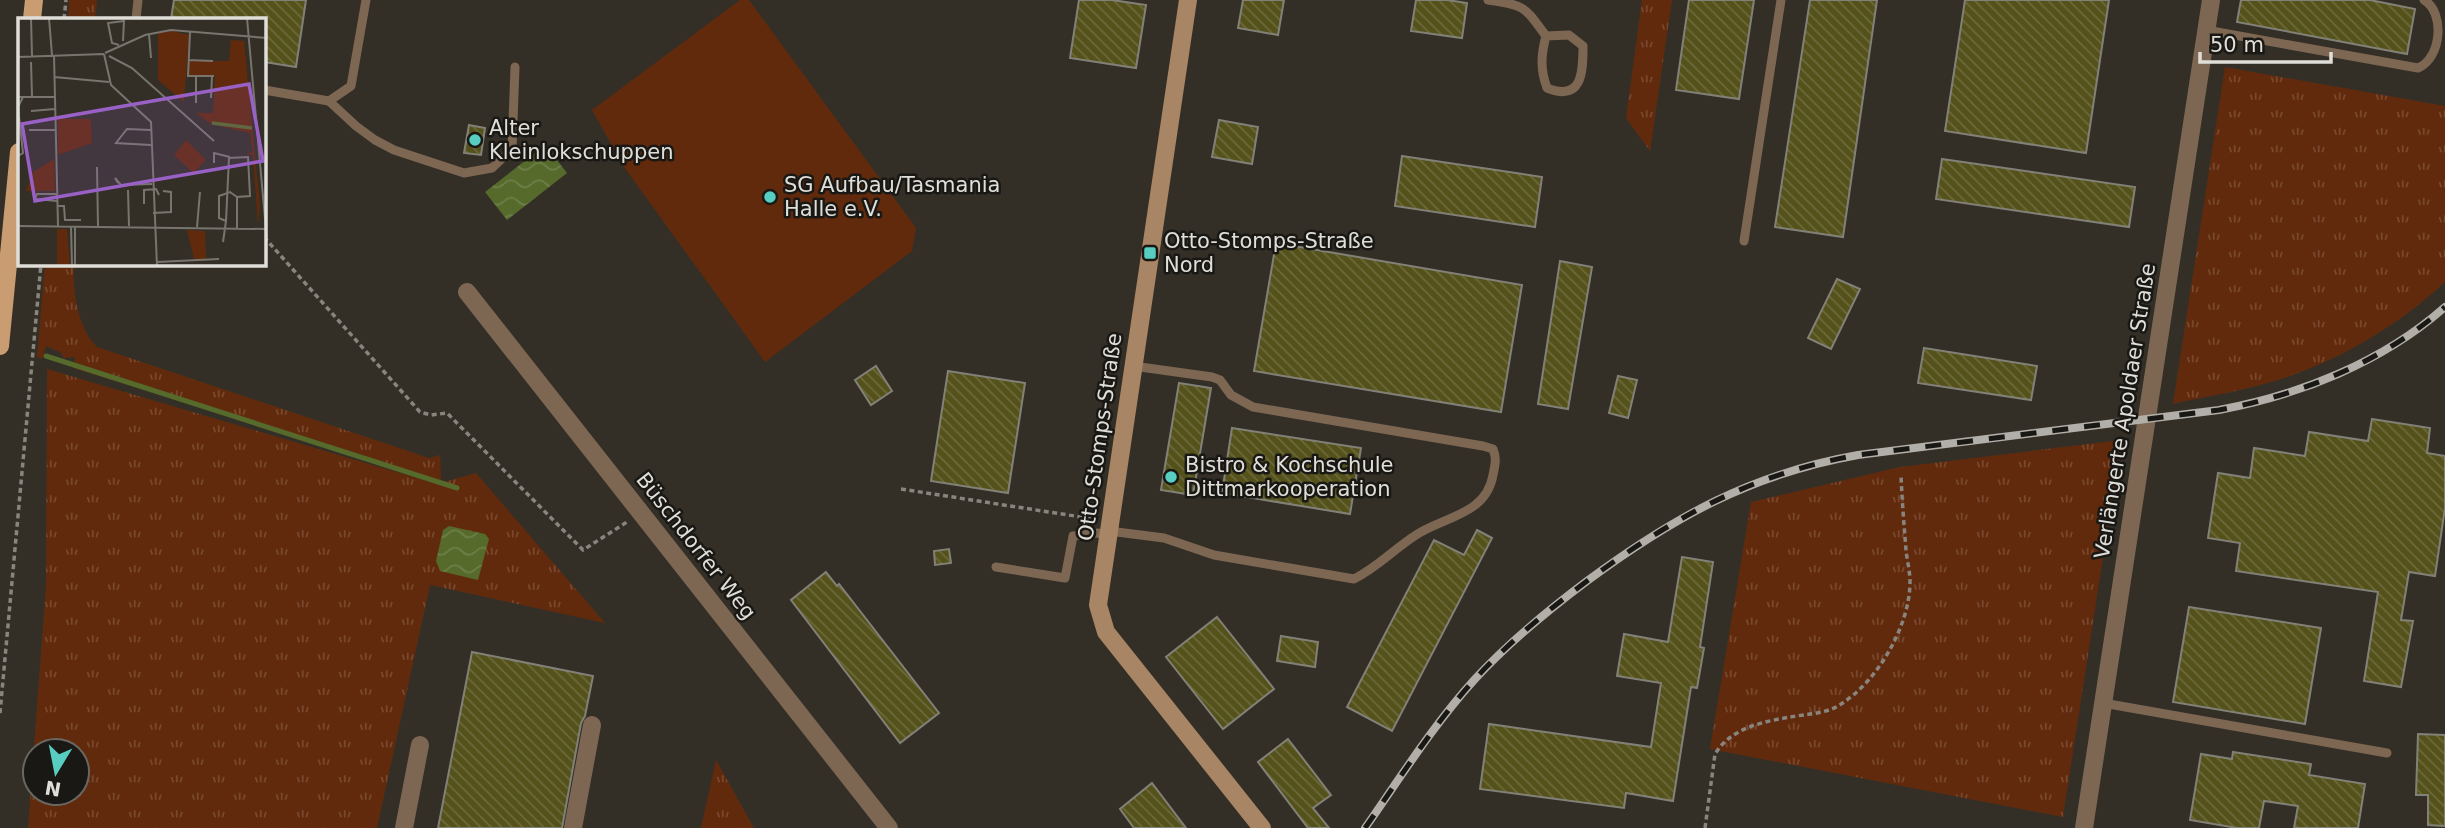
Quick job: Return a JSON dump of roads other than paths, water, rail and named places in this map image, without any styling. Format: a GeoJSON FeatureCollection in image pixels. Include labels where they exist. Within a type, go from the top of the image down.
{"type":"FeatureCollection","features":[{"type":"Feature","properties":{"kind":"main road"},"geometry":{"type":"LineString","coordinates":[[32,18],[34,0]]}},
{"type":"Feature","properties":{"kind":"main road"},"geometry":{"type":"LineString","coordinates":[[0,346],[18,162]]}},
{"type":"Feature","properties":{"kind":"street","name":"Otto-Stomps-Straße"},"geometry":{"type":"LineString","coordinates":[[1188,0],[1098,605],[1106,632],[1262,828]]}},
{"type":"Feature","properties":{"kind":"street","name":"Verlängerte Apoldaer Straße"},"geometry":{"type":"LineString","coordinates":[[2084,828],[2211,0]]}},
{"type":"Feature","properties":{"kind":"street","name":"Büschdorfer Weg"},"geometry":{"type":"LineString","coordinates":[[467,292],[889,828]]}},
{"type":"Feature","properties":{"kind":"street"},"geometry":{"type":"LineString","coordinates":[[573,828],[592,725]]}},
{"type":"Feature","properties":{"kind":"street"},"geometry":{"type":"LineString","coordinates":[[404,828],[420,745]]}},
{"type":"Feature","properties":{"kind":"lane"},"geometry":{"type":"LineString","coordinates":[[136,18],[138,0]]}},
{"type":"Feature","properties":{"kind":"lane"},"geometry":{"type":"LineString","coordinates":[[329,101],[351,86],[366,0]]}},
{"type":"Feature","properties":{"kind":"lane"},"geometry":{"type":"LineString","coordinates":[[1488,0],[1519,5],[1528,12],[1546,36]]}},
{"type":"Feature","properties":{"kind":"lane"},"geometry":{"type":"LineString","coordinates":[[1744,241],[1781,0]]}},
{"type":"Feature","properties":{"kind":"lane"},"geometry":{"type":"LineString","coordinates":[[2206,30],[2418,68],[2432,58],[2441,23],[2437,9],[2424,0]]}},
{"type":"Feature","properties":{"kind":"lane"},"geometry":{"type":"LineString","coordinates":[[1569,35],[1584,46],[1580,80],[1572,91],[1561,93],[1547,88],[1541,72],[1541,54],[1546,36],[1569,35]]}},
{"type":"Feature","properties":{"kind":"lane"},"geometry":{"type":"LineString","coordinates":[[266,90],[329,101],[356,126],[394,150],[464,173],[492,168],[512,149],[515,67]]}},
{"type":"Feature","properties":{"kind":"lane"},"geometry":{"type":"LineString","coordinates":[[996,567],[1065,578],[1073,536],[1109,530],[1164,538],[1213,555],[1354,579],[1372,570],[1402,543],[1421,531],[1473,509],[1491,488],[1496,458],[1493,449],[1253,407],[1231,395],[1220,380],[1212,377],[1133,366]]}},
{"type":"Feature","properties":{"kind":"lane"},"geometry":{"type":"LineString","coordinates":[[2103,703],[2387,753]]}},
{"type":"Feature","properties":{"kind":"water"},"geometry":{"type":"Polygon","coordinates":[[[545,145],[567,173],[507,220],[485,192],[545,145]]]}},
{"type":"Feature","properties":{"kind":"water"},"geometry":{"type":"Polygon","coordinates":[[[449,526],[485,534],[489,539],[478,580],[440,571],[436,561],[443,530],[449,526]]]}},
{"type":"Feature","properties":{"kind":"waterway"},"geometry":{"type":"LineString","coordinates":[[46,356],[457,488]]}},
{"type":"Feature","properties":{"kind":"railway"},"geometry":{"type":"LineString","coordinates":[[1365,828],[1445,714],[1501,652],[1557,604],[1619,558],[1715,501],[1783,474],[1858,455],[2249,404],[2310,385],[2368,360],[2421,327],[2445,307]]}},
{"type":"Feature","properties":{"kind":"place","name":"Alter Kleinlokschuppen"},"geometry":{"type":"Point","coordinates":[475,140]}},
{"type":"Feature","properties":{"kind":"place","name":"SG Aufbau/Tasmania Halle e.V."},"geometry":{"type":"Point","coordinates":[770,197]}},
{"type":"Feature","properties":{"kind":"place","name":"Otto-Stomps-Straße Nord"},"geometry":{"type":"Point","coordinates":[1150,253]}},
{"type":"Feature","properties":{"kind":"place","name":"Bistro & Kochschule Dittmarkooperation"},"geometry":{"type":"Point","coordinates":[1171,477]}}]}
